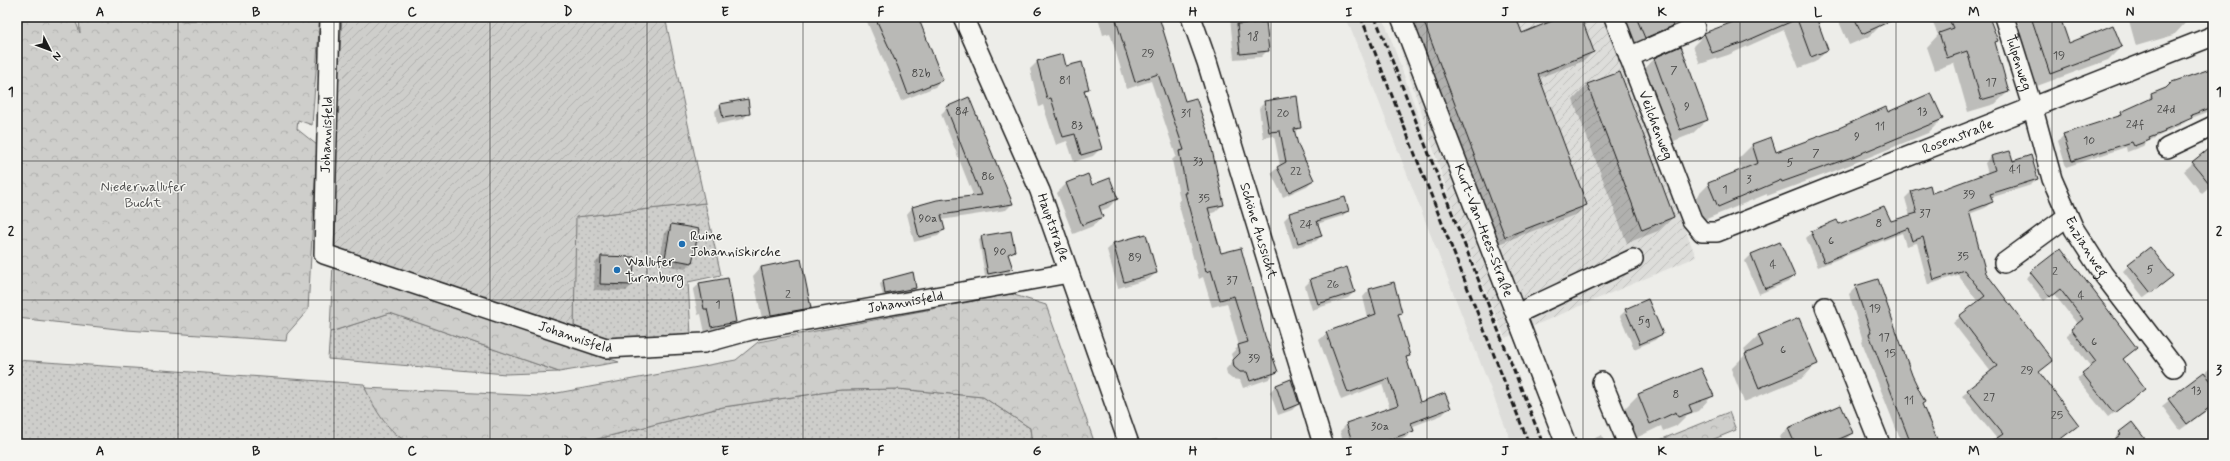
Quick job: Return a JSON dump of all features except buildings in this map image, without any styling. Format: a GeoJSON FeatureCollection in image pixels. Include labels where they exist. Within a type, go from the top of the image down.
{"type":"FeatureCollection","features":[{"type":"Feature","properties":{"kind":"street","name":"Johannisfeld"},"geometry":{"type":"LineString","coordinates":[[330,17],[324,254],[606,348],[704,343],[751,330],[1069,273]]}},
{"type":"Feature","properties":{"kind":"street","name":"Hauptstraße"},"geometry":{"type":"LineString","coordinates":[[963,17],[1040,191],[1129,444]]}},
{"type":"Feature","properties":{"kind":"street","name":"Schöne Aussicht"},"geometry":{"type":"LineString","coordinates":[[1191,17],[1207,62],[1323,444]]}},
{"type":"Feature","properties":{"kind":"street","name":"Kurt-Van-Hees-Straße"},"geometry":{"type":"LineString","coordinates":[[1401,17],[1566,444]]}},
{"type":"Feature","properties":{"kind":"street","name":"Veilchenweg"},"geometry":{"type":"LineString","coordinates":[[1614,17],[1692,220],[1702,232]]}},
{"type":"Feature","properties":{"kind":"street"},"geometry":{"type":"LineString","coordinates":[[1629,57],[1696,28],[1692,17]]}},
{"type":"Feature","properties":{"kind":"street","name":"Tulpenweg"},"geometry":{"type":"LineString","coordinates":[[2004,17],[2033,109]]}},
{"type":"Feature","properties":{"kind":"street","name":"Rosenstraße"},"geometry":{"type":"LineString","coordinates":[[1702,232],[1717,232],[2033,109],[2213,36]]}},
{"type":"Feature","properties":{"kind":"street","name":"Enzianweg"},"geometry":{"type":"LineString","coordinates":[[2033,109],[2052,178],[2074,229],[2104,274],[2174,367]]}},
{"type":"Feature","properties":{"kind":"street"},"geometry":{"type":"LineString","coordinates":[[2167,148],[2213,126]]}},
{"type":"Feature","properties":{"kind":"street"},"geometry":{"type":"LineString","coordinates":[[2004,263],[2068,216]]}},
{"type":"Feature","properties":{"kind":"street"},"geometry":{"type":"LineString","coordinates":[[1516,314],[1633,259]]}},
{"type":"Feature","properties":{"kind":"street"},"geometry":{"type":"LineString","coordinates":[[1824,307],[1880,444]]}},
{"type":"Feature","properties":{"kind":"street"},"geometry":{"type":"LineString","coordinates":[[1602,382],[1628,444]]}},
{"type":"Feature","properties":{"kind":"shaded area"},"geometry":{"type":"Polygon","coordinates":[[[1346,17],[1383,17],[1454,215],[1544,444],[1512,444],[1346,17]]]}},
{"type":"Feature","properties":{"kind":"shaded area"},"geometry":{"type":"Polygon","coordinates":[[[1390,17],[1603,17],[1696,257],[1505,338],[1455,215],[1390,17]]]}},
{"type":"Feature","properties":{"kind":"green space","name":"Niederwallufer Bucht"},"geometry":{"type":"Polygon","coordinates":[[[17,17],[74,17],[80,33],[79,17],[320,17],[312,125],[298,120],[297,129],[317,145],[308,310],[287,334],[286,341],[127,330],[17,318],[17,17]]]}},
{"type":"Feature","properties":{"kind":"green space"},"geometry":{"type":"Polygon","coordinates":[[[119,17],[304,17],[304,18],[119,22],[119,17]]]}},
{"type":"Feature","properties":{"kind":"green space"},"geometry":{"type":"Polygon","coordinates":[[[342,17],[665,17],[705,203],[576,217],[574,329],[327,250],[342,17]]]}},
{"type":"Feature","properties":{"kind":"green space"},"geometry":{"type":"Polygon","coordinates":[[[705,203],[721,275],[688,282],[691,335],[605,342],[574,329],[575,217],[705,203]]]}},
{"type":"Feature","properties":{"kind":"green space"},"geometry":{"type":"Polygon","coordinates":[[[333,263],[619,362],[559,372],[390,313],[330,332],[333,263]]]}},
{"type":"Feature","properties":{"kind":"green space"},"geometry":{"type":"Polygon","coordinates":[[[1011,294],[1046,305],[1095,444],[1032,444],[1030,428],[983,397],[898,389],[841,390],[723,407],[578,444],[411,444],[395,433],[383,420],[373,405],[365,388],[541,396],[736,360],[758,342],[1011,294]]]}},
{"type":"Feature","properties":{"kind":"green space"},"geometry":{"type":"Polygon","coordinates":[[[390,313],[559,372],[506,374],[328,359],[330,332],[390,313]]]}},
{"type":"Feature","properties":{"kind":"green space"},"geometry":{"type":"Polygon","coordinates":[[[17,360],[364,384],[372,402],[388,426],[402,439],[411,444],[17,444],[17,360]]]}},
{"type":"Feature","properties":{"kind":"green space"},"geometry":{"type":"Polygon","coordinates":[[[898,389],[983,397],[1030,428],[1032,444],[578,444],[723,407],[841,390],[898,389]]]}},
{"type":"Feature","properties":{"kind":"green space"},"geometry":{"type":"Polygon","coordinates":[[[1729,412],[1736,430],[1702,444],[1650,444],[1729,412]]]}},
{"type":"Feature","properties":{"kind":"railway"},"geometry":{"type":"LineString","coordinates":[[1361,17],[1529,444]]}},
{"type":"Feature","properties":{"kind":"railway"},"geometry":{"type":"LineString","coordinates":[[1375,17],[1543,444]]}},
{"type":"Feature","properties":{"kind":"place","name":"Ruine Johanniskirche"},"geometry":{"type":"Point","coordinates":[682,244]}},
{"type":"Feature","properties":{"kind":"place","name":"Wallufer Turmburg"},"geometry":{"type":"Point","coordinates":[617,270]}}]}
